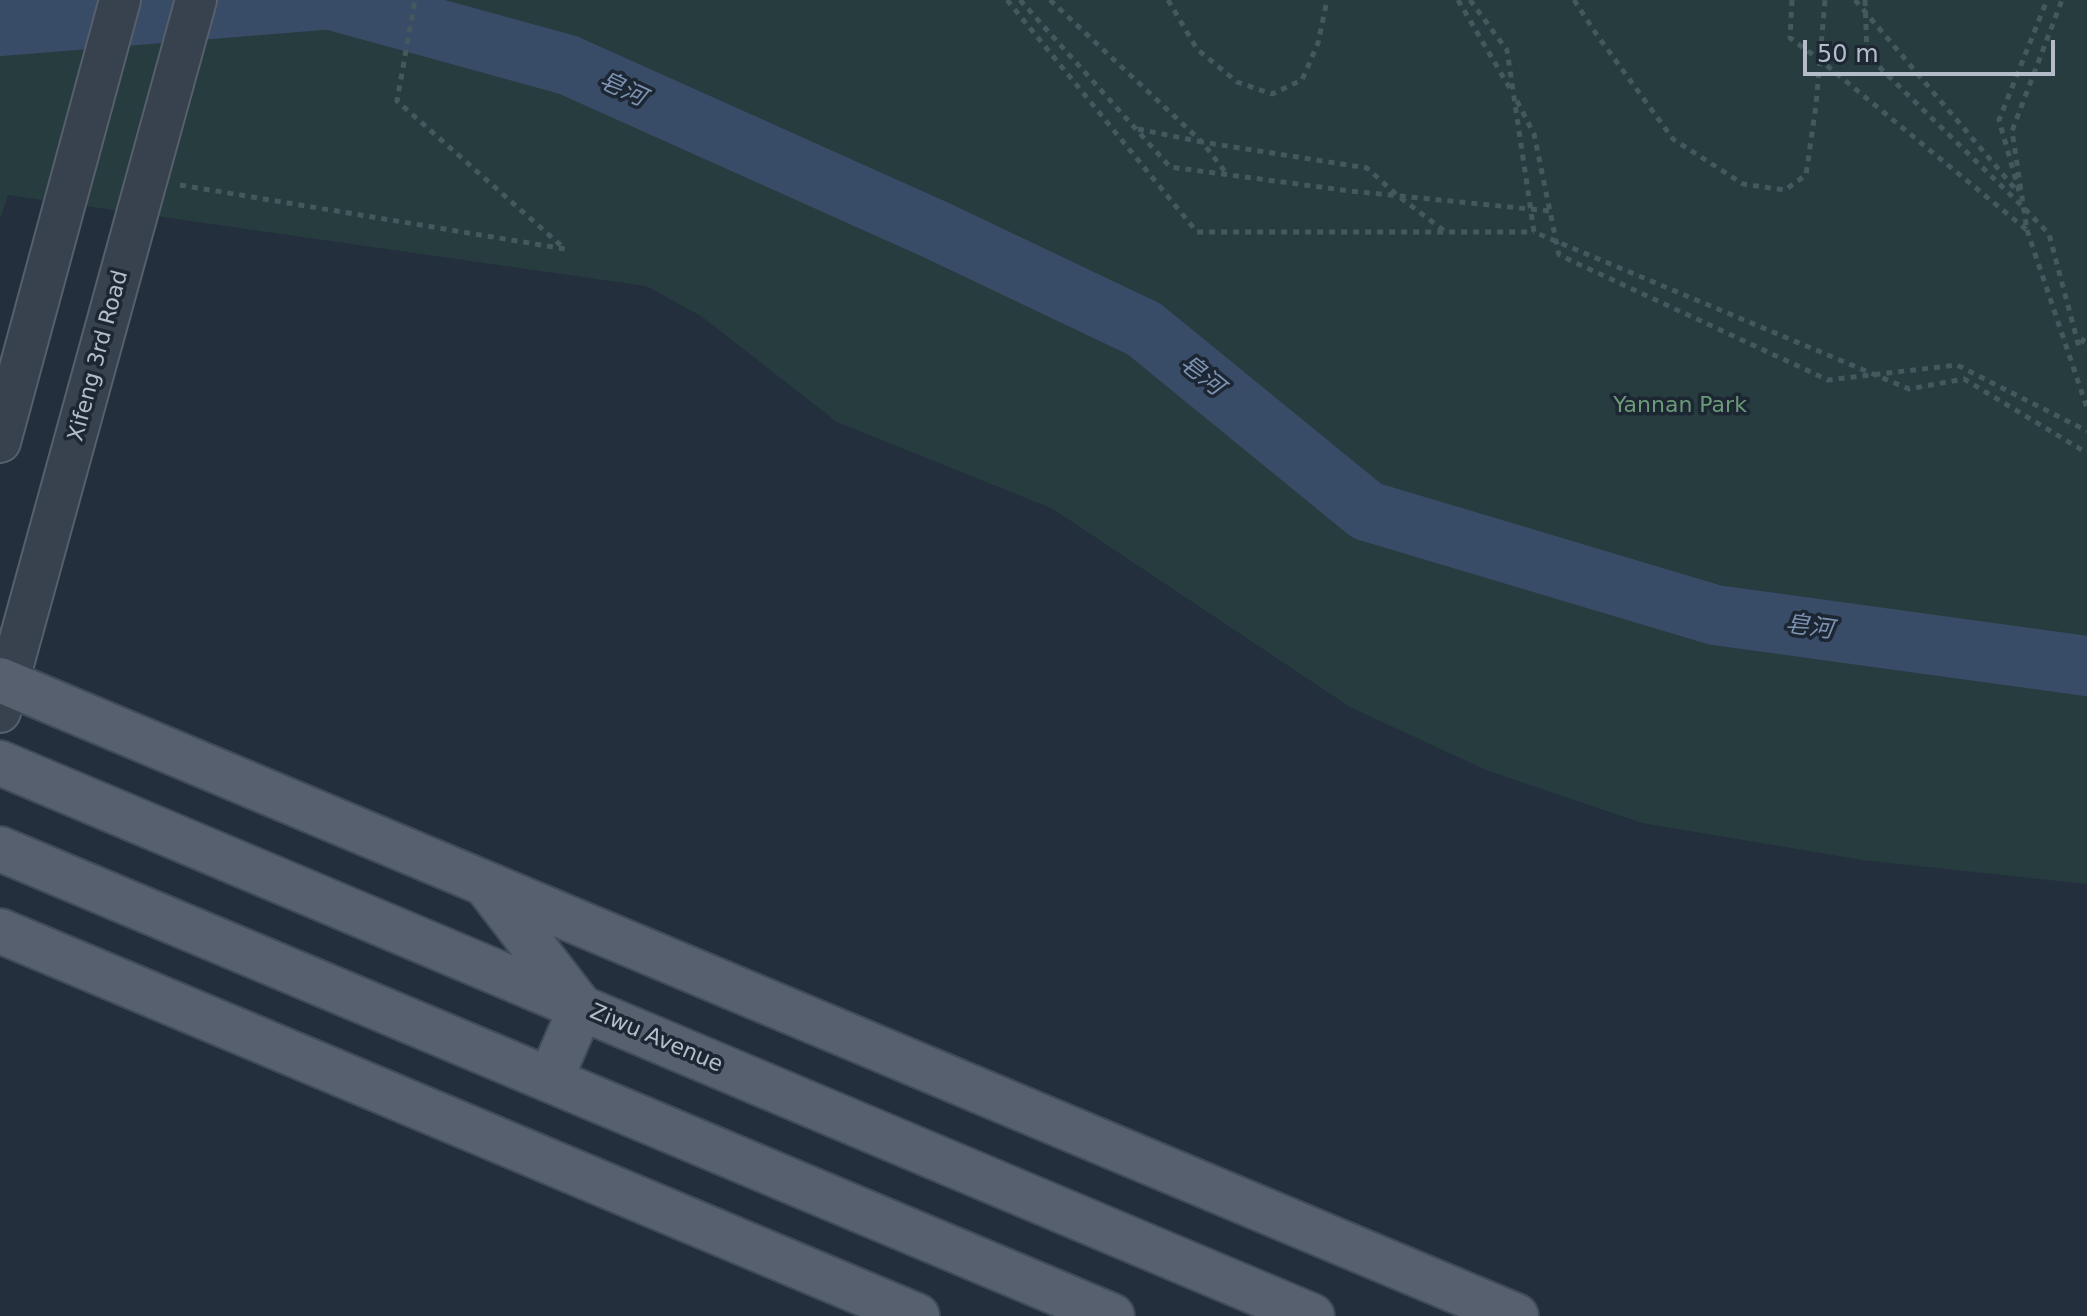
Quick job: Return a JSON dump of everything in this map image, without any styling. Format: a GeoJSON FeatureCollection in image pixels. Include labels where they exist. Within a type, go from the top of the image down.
{"type":"FeatureCollection","features":[{"type":"Feature","properties":{"kind":"main road"},"geometry":{"type":"LineString","coordinates":[[3,692],[485,884],[1516,1316]]}},
{"type":"Feature","properties":{"kind":"main road","name":"Ziwu Avenue"},"geometry":{"type":"LineString","coordinates":[[0,763],[1312,1316]]}},
{"type":"Feature","properties":{"kind":"main road"},"geometry":{"type":"LineString","coordinates":[[0,849],[1112,1316]]}},
{"type":"Feature","properties":{"kind":"main road"},"geometry":{"type":"LineString","coordinates":[[485,884],[581,1008],[550,1080]]}},
{"type":"Feature","properties":{"kind":"main road"},"geometry":{"type":"LineString","coordinates":[[0,931],[917,1316]]}},
{"type":"Feature","properties":{"kind":"street"},"geometry":{"type":"LineString","coordinates":[[0,442],[120,0]]}},
{"type":"Feature","properties":{"kind":"street","name":"Xifeng 3rd Road"},"geometry":{"type":"LineString","coordinates":[[3,692],[196,0]]}},
{"type":"Feature","properties":{"kind":"path"},"geometry":{"type":"LineString","coordinates":[[152,162],[565,249],[397,101],[415,0]]}},
{"type":"Feature","properties":{"kind":"path"},"geometry":{"type":"LineString","coordinates":[[1007,0],[1197,232],[1534,232],[1909,389],[1964,379],[2087,453]]}},
{"type":"Feature","properties":{"kind":"path"},"geometry":{"type":"LineString","coordinates":[[1020,0],[1170,167],[1550,211]]}},
{"type":"Feature","properties":{"kind":"path"},"geometry":{"type":"LineString","coordinates":[[1050,0],[1202,142],[1227,175]]}},
{"type":"Feature","properties":{"kind":"path"},"geometry":{"type":"LineString","coordinates":[[1168,0],[1197,49],[1237,82],[1272,94],[1302,80],[1318,43],[1327,0]]}},
{"type":"Feature","properties":{"kind":"path"},"geometry":{"type":"LineString","coordinates":[[1458,0],[1534,134],[1559,255],[1828,380],[1957,365],[2087,431]]}},
{"type":"Feature","properties":{"kind":"path"},"geometry":{"type":"LineString","coordinates":[[1470,0],[1507,50],[1534,232]]}},
{"type":"Feature","properties":{"kind":"path"},"geometry":{"type":"LineString","coordinates":[[1574,0],[1673,139],[1743,184],[1785,190],[1806,175],[1825,0]]}},
{"type":"Feature","properties":{"kind":"path"},"geometry":{"type":"LineString","coordinates":[[1792,0],[1790,38],[2027,230]]}},
{"type":"Feature","properties":{"kind":"path"},"geometry":{"type":"LineString","coordinates":[[1855,0],[2020,195]]}},
{"type":"Feature","properties":{"kind":"path"},"geometry":{"type":"LineString","coordinates":[[1865,0],[1867,55],[2049,234],[2079,347]]}},
{"type":"Feature","properties":{"kind":"path"},"geometry":{"type":"LineString","coordinates":[[2024,209],[1999,120],[2047,0]]}},
{"type":"Feature","properties":{"kind":"path"},"geometry":{"type":"LineString","coordinates":[[2062,0],[2012,131],[2027,230],[2087,408]]}},
{"type":"Feature","properties":{"kind":"path"},"geometry":{"type":"LineString","coordinates":[[1136,129],[1367,168],[1447,233]]}},
{"type":"Feature","properties":{"kind":"path"},"geometry":{"type":"LineString","coordinates":[[2070,359],[2087,334]]}},
{"type":"Feature","properties":{"kind":"green space","name":"Yannan Park"},"geometry":{"type":"Polygon","coordinates":[[[0,0],[2087,0],[2087,884],[1862,860],[1642,823],[1486,770],[1350,707],[1053,509],[837,422],[701,316],[646,286],[8,195],[0,219],[0,0]]]}},
{"type":"Feature","properties":{"kind":"waterway","name":"皂河"},"geometry":{"type":"LineString","coordinates":[[0,26],[321,0]]}},
{"type":"Feature","properties":{"kind":"waterway","name":"皂河"},"geometry":{"type":"LineString","coordinates":[[332,0],[568,65],[936,230],[1144,329],[1367,511],[1715,615],[2087,666]]}}]}
